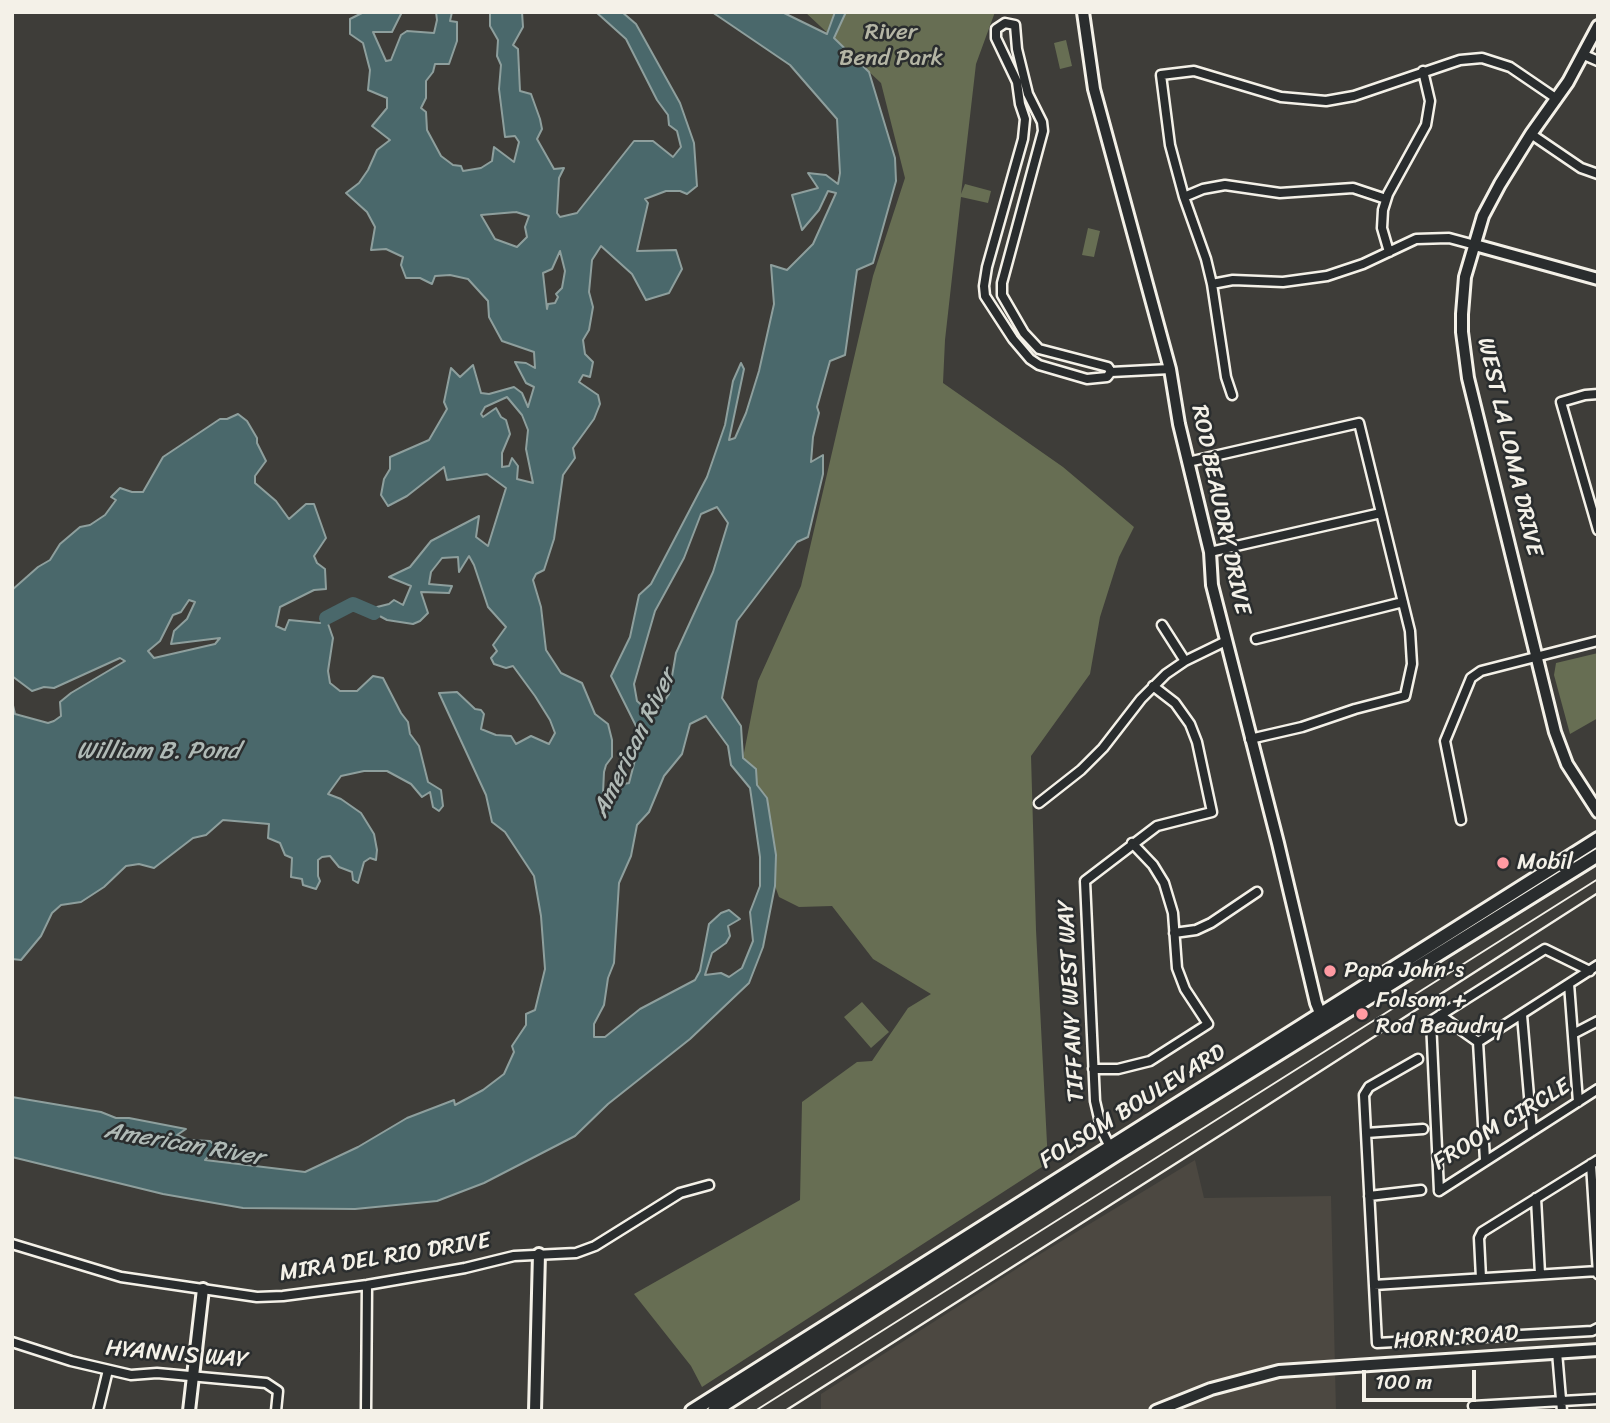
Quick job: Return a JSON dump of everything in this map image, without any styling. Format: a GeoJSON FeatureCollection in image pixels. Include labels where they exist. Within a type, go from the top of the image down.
{"type":"FeatureCollection","features":[{"type":"Feature","properties":{"kind":"main road","name":"FOLSOM BOULEVARD"},"geometry":{"type":"LineString","coordinates":[[692,1411],[1323,1019],[1495,902],[1598,839]]}},
{"type":"Feature","properties":{"kind":"main road","name":"FOLSOM BOULEVARD"},"geometry":{"type":"LineString","coordinates":[[1323,1019],[1339,1018],[1598,855]]}},
{"type":"Feature","properties":{"kind":"main road"},"geometry":{"type":"LineString","coordinates":[[1460,940],[1464,932],[1487,916],[1495,902]]}},
{"type":"Feature","properties":{"kind":"main road","name":"FOLSOM BOULEVARD"},"geometry":{"type":"LineString","coordinates":[[714,1411],[1112,1151]]}},
{"type":"Feature","properties":{"kind":"main road"},"geometry":{"type":"LineString","coordinates":[[754,1385],[764,1373],[796,1351],[797,1344]]}},
{"type":"Feature","properties":{"kind":"street","name":"ROD BEAUDRY DRIVE"},"geometry":{"type":"LineString","coordinates":[[1083,12],[1094,89],[1170,369],[1188,462],[1210,552],[1212,585],[1323,1019]]}},
{"type":"Feature","properties":{"kind":"street"},"geometry":{"type":"LineString","coordinates":[[1111,372],[1108,367],[1039,349],[1024,333],[1002,295],[1002,283],[1043,131],[1042,122],[1028,94],[1017,49],[1016,25],[1005,23],[996,29],[996,38],[1017,82],[1025,119],[1021,146],[987,267],[985,296],[1013,339],[1030,359],[1039,365],[1087,379],[1107,377],[1111,372],[1170,369]]}},
{"type":"Feature","properties":{"kind":"street","name":"WEST LA LOMA DRIVE"},"geometry":{"type":"LineString","coordinates":[[1598,26],[1557,99],[1531,134],[1491,200],[1465,277],[1462,332],[1465,360],[1559,746],[1577,782],[1598,812]]}},
{"type":"Feature","properties":{"kind":"street"},"geometry":{"type":"LineString","coordinates":[[1584,55],[1598,61]]}},
{"type":"Feature","properties":{"kind":"street"},"geometry":{"type":"LineString","coordinates":[[1232,395],[1226,377],[1212,284],[1170,145],[1161,75],[1183,71],[1205,73],[1282,97],[1311,101],[1354,96],[1469,58],[1490,60],[1510,67],[1557,99]]}},
{"type":"Feature","properties":{"kind":"street"},"geometry":{"type":"LineString","coordinates":[[1389,252],[1382,228],[1386,199],[1426,125],[1430,101],[1423,71]]}},
{"type":"Feature","properties":{"kind":"street"},"geometry":{"type":"LineString","coordinates":[[1531,134],[1581,168],[1598,174]]}},
{"type":"Feature","properties":{"kind":"street"},"geometry":{"type":"LineString","coordinates":[[1021,146],[1038,150]]}},
{"type":"Feature","properties":{"kind":"street"},"geometry":{"type":"LineString","coordinates":[[1184,197],[1203,189],[1225,185],[1280,193],[1353,188],[1386,199]]}},
{"type":"Feature","properties":{"kind":"street"},"geometry":{"type":"LineString","coordinates":[[1212,284],[1233,280],[1283,282],[1316,279],[1349,270],[1416,239],[1428,238],[1450,238],[1598,279]]}},
{"type":"Feature","properties":{"kind":"street"},"geometry":{"type":"LineString","coordinates":[[1598,394],[1562,402],[1598,530]]}},
{"type":"Feature","properties":{"kind":"street"},"geometry":{"type":"LineString","coordinates":[[1188,462],[1359,424],[1403,602],[1412,651],[1405,696],[1354,709],[1302,727],[1250,739]]}},
{"type":"Feature","properties":{"kind":"street"},"geometry":{"type":"LineString","coordinates":[[1210,552],[1381,513]]}},
{"type":"Feature","properties":{"kind":"street"},"geometry":{"type":"LineString","coordinates":[[1256,639],[1403,602]]}},
{"type":"Feature","properties":{"kind":"street"},"geometry":{"type":"LineString","coordinates":[[1162,625],[1185,661]]}},
{"type":"Feature","properties":{"kind":"street"},"geometry":{"type":"LineString","coordinates":[[1461,820],[1445,741],[1468,683],[1481,671],[1598,640]]}},
{"type":"Feature","properties":{"kind":"street"},"geometry":{"type":"LineString","coordinates":[[1039,803],[1081,770],[1103,748],[1153,686],[1185,661],[1226,641]]}},
{"type":"Feature","properties":{"kind":"street","name":"TIFFANY WEST WAY"},"geometry":{"type":"LineString","coordinates":[[1112,1151],[1097,1113],[1086,881],[1157,826],[1212,812],[1197,742],[1189,724],[1175,703],[1153,686]]}},
{"type":"Feature","properties":{"kind":"street"},"geometry":{"type":"LineString","coordinates":[[1093,1069],[1118,1069],[1150,1061],[1208,1024],[1181,979],[1175,958],[1173,913],[1164,883],[1153,865],[1132,843]]}},
{"type":"Feature","properties":{"kind":"street"},"geometry":{"type":"LineString","coordinates":[[1174,933],[1196,930],[1211,923],[1257,892]]}},
{"type":"Feature","properties":{"kind":"street"},"geometry":{"type":"LineString","coordinates":[[1478,1042],[1440,1015],[1545,949],[1590,971]]}},
{"type":"Feature","properties":{"kind":"street"},"geometry":{"type":"LineString","coordinates":[[1478,1042],[1598,965]]}},
{"type":"Feature","properties":{"kind":"street"},"geometry":{"type":"LineString","coordinates":[[1569,984],[1578,1102]]}},
{"type":"Feature","properties":{"kind":"street","name":"FROOM CIRCLE"},"geometry":{"type":"LineString","coordinates":[[1440,1015],[1431,1021],[1439,1191],[1598,1089]]}},
{"type":"Feature","properties":{"kind":"street"},"geometry":{"type":"LineString","coordinates":[[1522,1015],[1532,1131]]}},
{"type":"Feature","properties":{"kind":"street"},"geometry":{"type":"LineString","coordinates":[[1573,1034],[1598,1021]]}},
{"type":"Feature","properties":{"kind":"street"},"geometry":{"type":"LineString","coordinates":[[1478,1042],[1485,1160]]}},
{"type":"Feature","properties":{"kind":"street"},"geometry":{"type":"LineString","coordinates":[[1418,1059],[1366,1091],[1377,1343],[1579,1332],[1598,1328]]}},
{"type":"Feature","properties":{"kind":"street"},"geometry":{"type":"LineString","coordinates":[[1366,1133],[1423,1129]]}},
{"type":"Feature","properties":{"kind":"street"},"geometry":{"type":"LineString","coordinates":[[1374,1286],[1540,1274],[1598,1273],[1595,1162],[1480,1235],[1481,1278]]}},
{"type":"Feature","properties":{"kind":"street","name":"MIRA DEL RIO DRIVE"},"geometry":{"type":"LineString","coordinates":[[12,1244],[121,1278],[257,1297],[283,1296],[367,1285],[465,1268],[514,1256],[565,1254],[586,1250],[680,1193],[709,1185]]}},
{"type":"Feature","properties":{"kind":"street"},"geometry":{"type":"LineString","coordinates":[[1369,1196],[1422,1190]]}},
{"type":"Feature","properties":{"kind":"street"},"geometry":{"type":"LineString","coordinates":[[1536,1198],[1540,1274]]}},
{"type":"Feature","properties":{"kind":"street"},"geometry":{"type":"LineString","coordinates":[[535,1411],[539,1254]]}},
{"type":"Feature","properties":{"kind":"street"},"geometry":{"type":"LineString","coordinates":[[366,1411],[367,1285]]}},
{"type":"Feature","properties":{"kind":"street"},"geometry":{"type":"LineString","coordinates":[[189,1411],[203,1289]]}},
{"type":"Feature","properties":{"kind":"street","name":"HYANNIS WAY"},"geometry":{"type":"LineString","coordinates":[[12,1342],[71,1361],[131,1375],[157,1373],[266,1383],[278,1391],[276,1411]]}},
{"type":"Feature","properties":{"kind":"street","name":"HORN ROAD"},"geometry":{"type":"LineString","coordinates":[[1156,1411],[1179,1406],[1211,1389],[1279,1371],[1598,1350]]}},
{"type":"Feature","properties":{"kind":"street"},"geometry":{"type":"LineString","coordinates":[[1557,1352],[1562,1406]]}},
{"type":"Feature","properties":{"kind":"street"},"geometry":{"type":"LineString","coordinates":[[98,1411],[108,1370]]}},
{"type":"Feature","properties":{"kind":"street"},"geometry":{"type":"LineString","coordinates":[[1473,1406],[1562,1406],[1598,1399]]}},
{"type":"Feature","properties":{"kind":"shaded area"},"geometry":{"type":"Polygon","coordinates":[[[1195,1160],[1204,1198],[1331,1196],[1336,1411],[821,1411],[821,1394],[1032,1259],[1195,1160]]]}},
{"type":"Feature","properties":{"kind":"green space","name":"River Bend Park"},"geometry":{"type":"Polygon","coordinates":[[[805,12],[995,12],[976,64],[961,194],[965,184],[991,191],[988,203],[961,197],[945,340],[943,383],[1063,467],[1134,527],[1119,557],[1100,617],[1090,674],[1031,756],[1036,930],[1048,1163],[702,1387],[691,1366],[634,1294],[800,1200],[802,1102],[857,1062],[872,1061],[908,1008],[931,994],[873,959],[832,906],[799,907],[779,897],[775,886],[776,854],[767,798],[757,785],[756,769],[743,758],[758,681],[801,586],[873,276],[905,178],[881,83],[805,12]]]}},
{"type":"Feature","properties":{"kind":"green space"},"geometry":{"type":"Polygon","coordinates":[[[1066,40],[1072,66],[1060,69],[1054,43],[1066,40]]]}},
{"type":"Feature","properties":{"kind":"green space"},"geometry":{"type":"Polygon","coordinates":[[[1088,228],[1100,231],[1094,257],[1082,255],[1088,228]]]}},
{"type":"Feature","properties":{"kind":"green space"},"geometry":{"type":"Polygon","coordinates":[[[1598,653],[1598,718],[1570,734],[1554,675],[1556,663],[1598,653]]]}},
{"type":"Feature","properties":{"kind":"green space"},"geometry":{"type":"Polygon","coordinates":[[[862,1002],[889,1032],[871,1048],[844,1017],[862,1002]]]}},
{"type":"Feature","properties":{"kind":"water","name":"American River"},"geometry":{"type":"Polygon","coordinates":[[[364,12],[402,12],[392,32],[373,32],[386,61],[391,60],[401,35],[407,31],[434,33],[436,12],[452,12],[450,21],[457,22],[457,41],[449,64],[435,64],[426,81],[426,98],[421,108],[426,112],[427,130],[441,156],[453,165],[461,166],[463,171],[481,168],[492,161],[494,147],[514,162],[519,142],[515,136],[505,137],[499,89],[501,65],[497,56],[498,40],[490,26],[490,12],[522,12],[523,27],[513,45],[518,49],[520,91],[531,94],[542,129],[537,139],[554,169],[564,168],[559,178],[557,213],[560,217],[577,213],[634,141],[653,141],[673,157],[681,147],[677,131],[669,125],[668,115],[657,100],[626,39],[596,12],[622,12],[636,24],[680,103],[694,143],[697,186],[687,194],[666,191],[645,199],[648,203],[637,251],[676,250],[682,269],[669,293],[646,300],[632,274],[601,246],[592,260],[589,292],[593,307],[589,330],[583,340],[585,354],[593,362],[590,377],[583,375],[579,382],[598,395],[600,404],[594,419],[573,448],[575,458],[563,475],[554,539],[544,570],[536,574],[533,580],[541,607],[546,650],[561,673],[582,683],[595,714],[608,724],[612,757],[604,772],[603,793],[621,789],[624,784],[629,783],[635,760],[636,726],[611,676],[630,637],[639,595],[651,584],[707,477],[725,425],[733,381],[741,363],[744,369],[729,440],[735,438],[746,413],[759,371],[774,304],[771,265],[787,270],[813,244],[836,193],[828,191],[819,210],[802,230],[792,195],[818,188],[808,173],[826,175],[838,184],[840,173],[837,119],[790,65],[712,12],[782,12],[827,34],[835,12],[846,12],[834,38],[869,72],[895,158],[896,181],[873,263],[857,270],[845,355],[830,361],[817,407],[819,413],[811,462],[823,455],[823,474],[808,537],[797,542],[737,621],[722,698],[741,726],[743,758],[756,769],[757,785],[767,798],[776,855],[775,886],[763,947],[749,983],[690,1039],[608,1104],[575,1136],[484,1183],[437,1201],[355,1209],[243,1208],[163,1194],[12,1157],[12,1097],[186,1129],[177,1135],[189,1140],[210,1141],[223,1153],[205,1160],[305,1172],[358,1147],[407,1118],[454,1100],[455,1105],[483,1090],[504,1074],[514,1052],[512,1046],[526,1025],[526,1014],[535,1010],[545,969],[541,916],[534,876],[505,832],[492,822],[486,795],[439,693],[457,692],[475,709],[481,710],[484,714],[481,729],[496,735],[511,736],[516,744],[531,736],[549,744],[555,733],[535,696],[513,666],[506,668],[494,664],[491,658],[497,651],[493,645],[506,627],[488,607],[469,556],[459,572],[458,557],[442,558],[431,572],[429,584],[452,586],[449,593],[421,592],[428,613],[420,621],[413,624],[387,620],[374,613],[377,607],[394,600],[403,605],[411,586],[389,577],[410,567],[431,541],[479,516],[476,537],[488,546],[506,488],[487,474],[447,480],[444,467],[407,496],[388,506],[381,495],[384,479],[390,469],[390,457],[429,440],[447,409],[444,402],[451,368],[460,377],[473,365],[481,393],[489,394],[514,387],[522,393],[528,407],[534,387],[526,383],[515,362],[526,363],[535,368],[534,352],[502,341],[489,317],[488,301],[468,279],[450,275],[435,276],[432,284],[420,278],[406,278],[401,265],[403,257],[386,249],[371,250],[375,227],[367,212],[346,193],[359,183],[377,150],[390,140],[372,126],[387,108],[387,98],[368,90],[370,70],[363,43],[350,34],[350,19],[364,12]],[[516,212],[481,215],[495,239],[517,247],[527,237],[525,227],[529,216],[516,212]],[[560,251],[552,269],[543,273],[547,309],[548,304],[555,303],[558,297],[556,294],[562,288],[565,271],[560,251]],[[507,397],[485,407],[481,414],[483,417],[496,408],[506,420],[510,434],[502,453],[502,467],[509,466],[512,458],[518,466],[517,479],[533,483],[526,449],[528,430],[522,415],[507,397]],[[717,507],[701,514],[684,558],[655,611],[634,684],[637,701],[654,716],[669,694],[676,653],[713,572],[728,523],[717,507]],[[706,716],[690,724],[682,754],[664,776],[649,812],[637,825],[631,856],[619,883],[614,963],[608,978],[604,1005],[594,1024],[594,1037],[605,1037],[640,1009],[695,980],[700,971],[709,924],[721,913],[729,910],[740,919],[728,926],[730,936],[726,943],[712,953],[705,975],[721,973],[729,977],[742,968],[753,941],[750,912],[760,886],[760,857],[750,788],[731,765],[728,746],[706,716]]]}},
{"type":"Feature","properties":{"kind":"water","name":"William B. Pond"},"geometry":{"type":"Polygon","coordinates":[[[238,414],[247,421],[257,438],[266,461],[255,476],[255,483],[276,501],[289,519],[306,504],[314,504],[326,538],[314,556],[317,563],[325,569],[326,589],[314,590],[280,607],[276,626],[285,630],[289,620],[320,623],[326,618],[333,638],[328,671],[330,683],[340,691],[357,691],[373,676],[383,678],[408,722],[410,734],[419,746],[428,782],[441,790],[443,806],[439,811],[433,807],[430,792],[422,797],[411,784],[387,771],[364,771],[341,776],[328,794],[341,799],[361,813],[374,834],[377,850],[376,860],[370,858],[364,862],[358,883],[353,880],[352,872],[339,867],[330,856],[318,860],[320,881],[316,889],[303,885],[302,879],[291,877],[292,858],[285,855],[280,843],[268,838],[269,824],[223,820],[206,835],[193,838],[154,868],[139,864],[126,866],[104,887],[81,902],[61,905],[52,913],[41,936],[21,960],[12,959],[12,701],[15,714],[48,723],[54,721],[61,716],[60,702],[125,661],[120,658],[54,688],[44,687],[32,691],[12,676],[12,590],[50,560],[60,544],[80,527],[90,525],[105,515],[116,500],[111,497],[120,488],[143,492],[163,457],[220,419],[238,414]],[[189,600],[181,612],[173,615],[160,641],[148,651],[154,658],[215,644],[220,638],[171,644],[174,631],[187,619],[195,602],[189,600]]]}},
{"type":"Feature","properties":{"kind":"waterway"},"geometry":{"type":"LineString","coordinates":[[326,618],[353,604],[374,613]]}},
{"type":"Feature","properties":{"kind":"tram line"},"geometry":{"type":"LineString","coordinates":[[755,1411],[1598,879]]}},
{"type":"Feature","properties":{"kind":"railway"},"geometry":{"type":"LineString","coordinates":[[785,1411],[1598,893]]}},
{"type":"Feature","properties":{"kind":"place","name":"Mobil"},"geometry":{"type":"Point","coordinates":[1503,863]}},
{"type":"Feature","properties":{"kind":"place","name":"Papa John's"},"geometry":{"type":"Point","coordinates":[1330,971]}},
{"type":"Feature","properties":{"kind":"place","name":"Folsom + Rod Beaudry"},"geometry":{"type":"Point","coordinates":[1362,1014]}}]}
